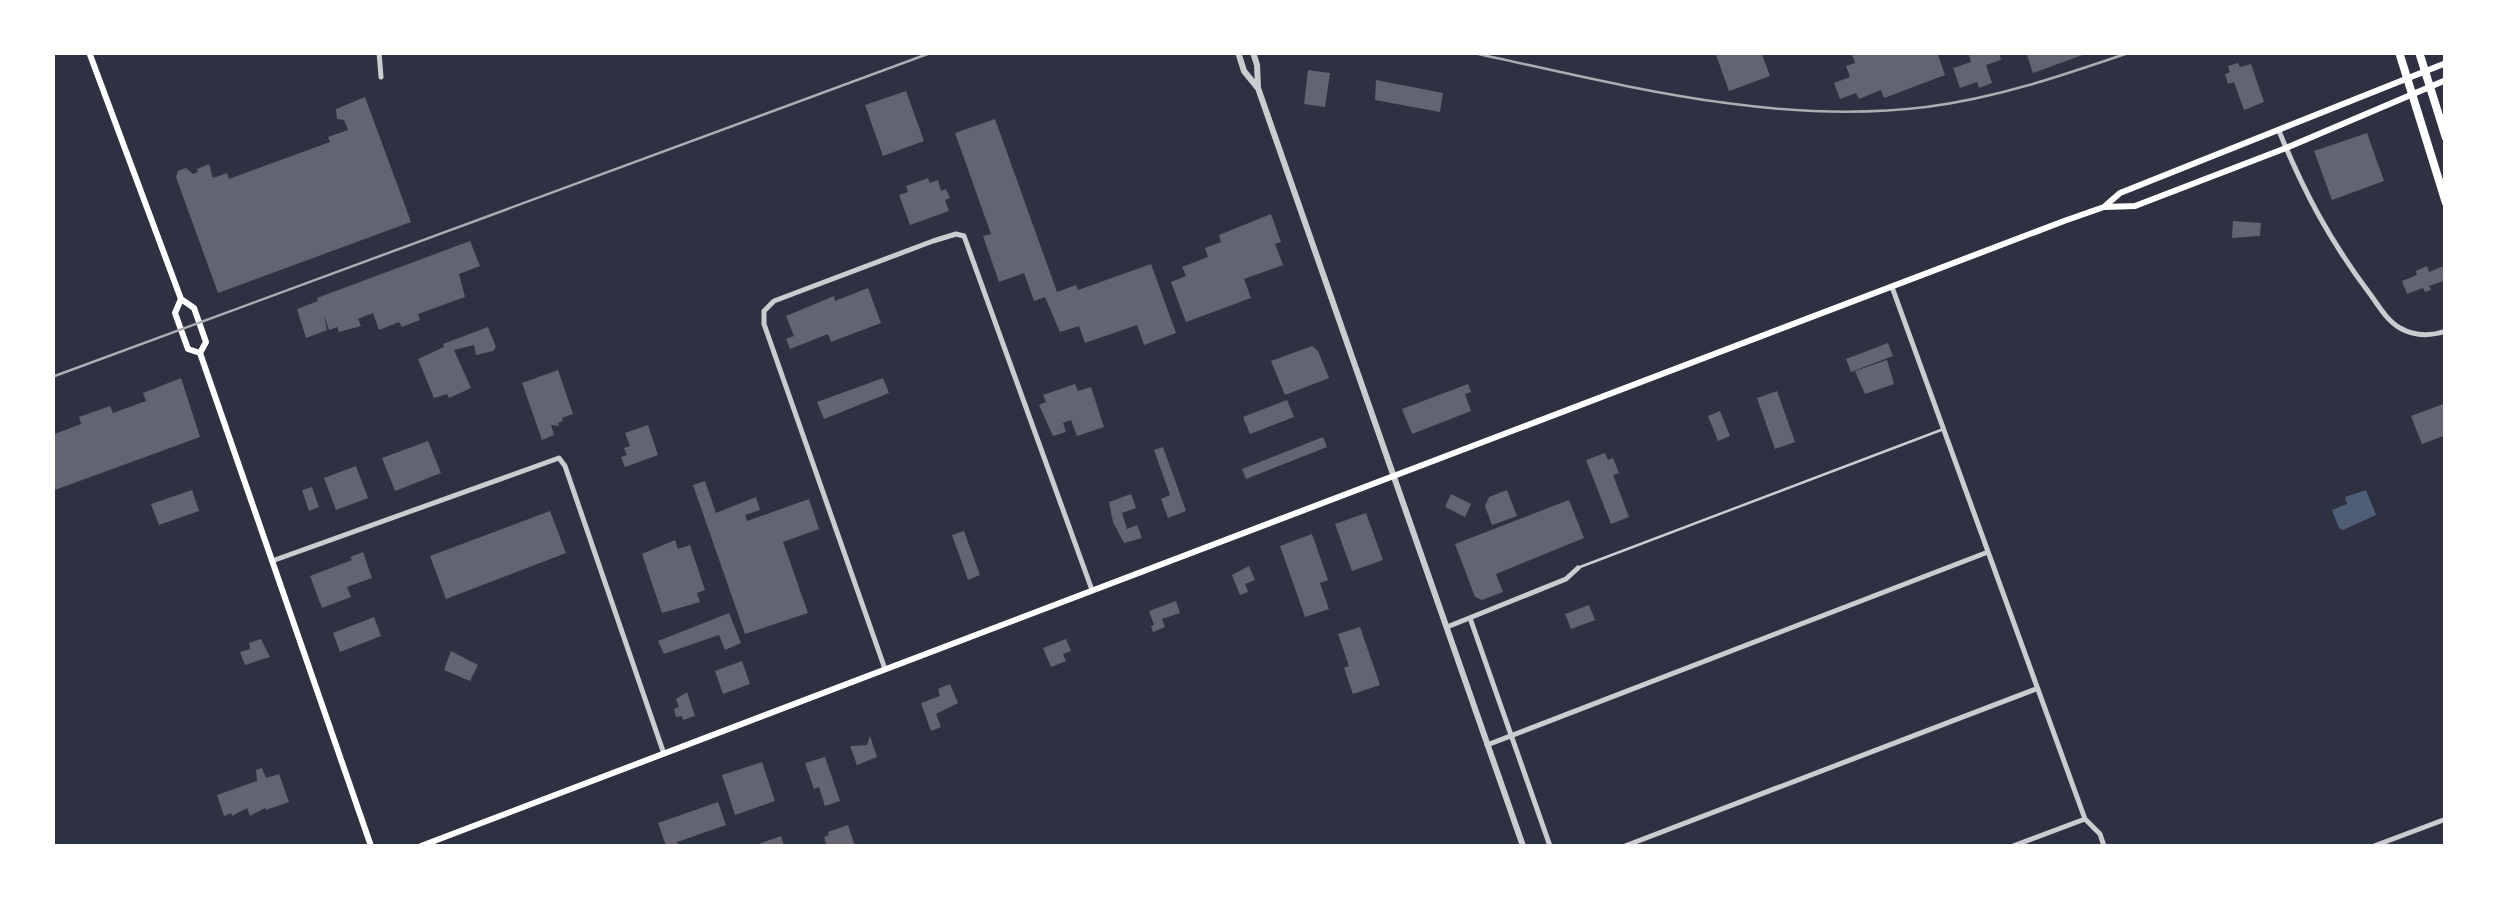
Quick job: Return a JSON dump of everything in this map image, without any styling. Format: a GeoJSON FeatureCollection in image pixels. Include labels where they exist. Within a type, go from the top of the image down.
{"type":"FeatureCollection","features":[{"type":"Feature","properties":{"kind":"main road"},"geometry":{"type":"LineString","coordinates":[[89,52],[181,299],[194,308],[206,342],[200,353],[372,846]]}},
{"type":"Feature","properties":{"kind":"main road"},"geometry":{"type":"LineString","coordinates":[[2399,52],[2446,203]]}},
{"type":"Feature","properties":{"kind":"main road"},"geometry":{"type":"LineString","coordinates":[[2419,52],[2446,138]]}},
{"type":"Feature","properties":{"kind":"main road"},"geometry":{"type":"LineString","coordinates":[[2104,207],[2120,193],[2444,63]]}},
{"type":"Feature","properties":{"kind":"main road"},"geometry":{"type":"LineString","coordinates":[[421,846],[2104,207],[2135,206],[2446,80]]}},
{"type":"Feature","properties":{"kind":"main road"},"geometry":{"type":"LineString","coordinates":[[181,299],[176,313],[188,349],[200,353]]}},
{"type":"Feature","properties":{"kind":"street"},"geometry":{"type":"LineString","coordinates":[[379,52],[381,77]]}},
{"type":"Feature","properties":{"kind":"street"},"geometry":{"type":"LineString","coordinates":[[1238,52],[1244,71],[1258,88]]}},
{"type":"Feature","properties":{"kind":"street"},"geometry":{"type":"LineString","coordinates":[[1253,52],[1258,88],[1523,846]]}},
{"type":"Feature","properties":{"kind":"street"},"geometry":{"type":"LineString","coordinates":[[2279,131],[2304,193],[2331,240],[2389,320],[2406,331],[2424,335],[2446,331]]}},
{"type":"Feature","properties":{"kind":"street"},"geometry":{"type":"LineString","coordinates":[[886,669],[764,324],[764,311],[774,301],[873,263],[956,234],[964,236],[1092,590]]}},
{"type":"Feature","properties":{"kind":"street"},"geometry":{"type":"LineString","coordinates":[[1892,287],[2085,819],[2100,834],[2104,846]]}},
{"type":"Feature","properties":{"kind":"street"},"geometry":{"type":"LineString","coordinates":[[272,561],[559,458],[664,754]]}},
{"type":"Feature","properties":{"kind":"street"},"geometry":{"type":"LineString","coordinates":[[1487,745],[1988,552]]}},
{"type":"Feature","properties":{"kind":"street"},"geometry":{"type":"LineString","coordinates":[[1447,627],[1566,579],[1578,568]]}},
{"type":"Feature","properties":{"kind":"street"},"geometry":{"type":"LineString","coordinates":[[1470,618],[1550,846]]}},
{"type":"Feature","properties":{"kind":"street"},"geometry":{"type":"LineString","coordinates":[[1625,846],[2036,689]]}},
{"type":"Feature","properties":{"kind":"street"},"geometry":{"type":"LineString","coordinates":[[2013,846],[2085,819]]}},
{"type":"Feature","properties":{"kind":"street"},"geometry":{"type":"LineString","coordinates":[[2374,846],[2446,819]]}},
{"type":"Feature","properties":{"kind":"lane"},"geometry":{"type":"LineString","coordinates":[[1578,568],[1943,429]]}},
{"type":"Feature","properties":{"kind":"water"},"geometry":{"type":"Polygon","coordinates":[[[2366,490],[2376,515],[2343,530],[2339,528],[2332,510],[2347,504],[2345,497],[2366,490]]]}},
{"type":"Feature","properties":{"kind":"building"},"geometry":{"type":"Polygon","coordinates":[[[1715,52],[1761,52],[1770,76],[1729,91],[1715,52]]]}},
{"type":"Feature","properties":{"kind":"building"},"geometry":{"type":"Polygon","coordinates":[[[1851,52],[1937,52],[1945,75],[1884,98],[1881,90],[1859,99],[1856,93],[1840,99],[1834,83],[1850,77],[1846,66],[1855,63],[1851,52]]]}},
{"type":"Feature","properties":{"kind":"building"},"geometry":{"type":"Polygon","coordinates":[[[1968,52],[1999,52],[2001,60],[1986,65],[1992,83],[1979,88],[1977,82],[1960,88],[1953,68],[1971,62],[1968,52]]]}},
{"type":"Feature","properties":{"kind":"building"},"geometry":{"type":"Polygon","coordinates":[[[2026,52],[2088,52],[2088,53],[2033,73],[2026,52]]]}},
{"type":"Feature","properties":{"kind":"building"},"geometry":{"type":"Polygon","coordinates":[[[2238,63],[2240,67],[2251,64],[2264,102],[2244,110],[2234,82],[2228,84],[2225,74],[2230,72],[2228,66],[2238,63]]]}},
{"type":"Feature","properties":{"kind":"building"},"geometry":{"type":"Polygon","coordinates":[[[1308,70],[1330,73],[1325,107],[1304,104],[1308,70]]]}},
{"type":"Feature","properties":{"kind":"building"},"geometry":{"type":"Polygon","coordinates":[[[1376,80],[1443,93],[1440,112],[1375,100],[1376,80]]]}},
{"type":"Feature","properties":{"kind":"building"},"geometry":{"type":"Polygon","coordinates":[[[906,91],[924,141],[883,156],[865,105],[906,91]]]}},
{"type":"Feature","properties":{"kind":"building"},"geometry":{"type":"Polygon","coordinates":[[[365,97],[411,222],[218,293],[176,177],[178,171],[186,168],[193,174],[209,164],[213,178],[227,173],[229,179],[330,142],[328,137],[348,130],[344,120],[337,119],[336,109],[365,97]]]}},
{"type":"Feature","properties":{"kind":"building"},"geometry":{"type":"Polygon","coordinates":[[[995,119],[1057,292],[1076,285],[1078,290],[1151,264],[1176,333],[1144,345],[1137,325],[1085,343],[1079,326],[1060,332],[1045,297],[1034,301],[1024,273],[999,282],[983,236],[991,234],[955,133],[995,119]]]}},
{"type":"Feature","properties":{"kind":"building"},"geometry":{"type":"Polygon","coordinates":[[[2367,133],[2384,181],[2332,200],[2314,151],[2367,133]]]}},
{"type":"Feature","properties":{"kind":"building"},"geometry":{"type":"Polygon","coordinates":[[[928,178],[930,183],[938,180],[941,191],[946,189],[949,211],[910,225],[899,195],[908,192],[906,186],[928,178]]]}},
{"type":"Feature","properties":{"kind":"building"},"geometry":{"type":"Polygon","coordinates":[[[1271,214],[1281,242],[1275,244],[1283,265],[1244,279],[1251,298],[1186,322],[1171,282],[1186,276],[1182,267],[1208,257],[1205,248],[1221,242],[1219,235],[1271,214]]]}},
{"type":"Feature","properties":{"kind":"building"},"geometry":{"type":"Polygon","coordinates":[[[2233,221],[2261,223],[2260,236],[2232,238],[2233,221]]]}},
{"type":"Feature","properties":{"kind":"building"},"geometry":{"type":"Polygon","coordinates":[[[470,241],[480,266],[459,274],[465,297],[418,314],[420,320],[402,327],[399,322],[379,330],[373,313],[358,319],[361,326],[339,332],[337,327],[329,330],[324,315],[327,330],[306,338],[297,309],[470,241]]]}},
{"type":"Feature","properties":{"kind":"building"},"geometry":{"type":"Polygon","coordinates":[[[2427,266],[2429,272],[2444,266],[2446,280],[2429,286],[2431,290],[2425,292],[2423,288],[2407,294],[2402,281],[2427,266]]]}},
{"type":"Feature","properties":{"kind":"building"},"geometry":{"type":"Polygon","coordinates":[[[868,288],[881,323],[831,342],[828,334],[790,349],[786,339],[794,336],[786,316],[834,296],[835,301],[868,288]]]}},
{"type":"Feature","properties":{"kind":"building"},"geometry":{"type":"Polygon","coordinates":[[[488,327],[496,347],[493,351],[476,355],[474,345],[454,350],[471,388],[449,398],[447,394],[434,398],[418,359],[444,347],[443,344],[488,327]]]}},
{"type":"Feature","properties":{"kind":"building"},"geometry":{"type":"Polygon","coordinates":[[[1888,343],[1893,356],[1851,372],[1846,359],[1888,343]]]}},
{"type":"Feature","properties":{"kind":"building"},"geometry":{"type":"Polygon","coordinates":[[[1312,346],[1329,378],[1285,395],[1271,361],[1312,346]]]}},
{"type":"Feature","properties":{"kind":"building"},"geometry":{"type":"Polygon","coordinates":[[[1887,360],[1894,384],[1865,394],[1855,371],[1887,360]]]}},
{"type":"Feature","properties":{"kind":"building"},"geometry":{"type":"Polygon","coordinates":[[[558,370],[573,414],[562,418],[559,426],[551,425],[554,435],[542,440],[522,383],[558,370]]]}},
{"type":"Feature","properties":{"kind":"building"},"geometry":{"type":"Polygon","coordinates":[[[181,378],[200,437],[52,491],[52,435],[81,424],[79,417],[110,406],[113,413],[146,401],[143,393],[181,378]]]}},
{"type":"Feature","properties":{"kind":"building"},"geometry":{"type":"Polygon","coordinates":[[[883,378],[889,393],[824,419],[817,402],[883,378]]]}},
{"type":"Feature","properties":{"kind":"building"},"geometry":{"type":"Polygon","coordinates":[[[1075,384],[1078,391],[1091,387],[1104,427],[1077,436],[1071,420],[1063,423],[1066,432],[1053,436],[1039,405],[1046,402],[1043,395],[1075,384]]]}},
{"type":"Feature","properties":{"kind":"building"},"geometry":{"type":"Polygon","coordinates":[[[1468,384],[1471,392],[1465,394],[1471,411],[1412,434],[1402,409],[1468,384]]]}},
{"type":"Feature","properties":{"kind":"building"},"geometry":{"type":"Polygon","coordinates":[[[1777,391],[1795,442],[1775,449],[1757,398],[1777,391]]]}},
{"type":"Feature","properties":{"kind":"building"},"geometry":{"type":"Polygon","coordinates":[[[1287,400],[1294,417],[1250,434],[1243,417],[1287,400]]]}},
{"type":"Feature","properties":{"kind":"building"},"geometry":{"type":"Polygon","coordinates":[[[2446,403],[2446,435],[2422,444],[2411,416],[2446,403]]]}},
{"type":"Feature","properties":{"kind":"building"},"geometry":{"type":"Polygon","coordinates":[[[1720,411],[1730,436],[1718,441],[1708,416],[1720,411]]]}},
{"type":"Feature","properties":{"kind":"building"},"geometry":{"type":"Polygon","coordinates":[[[648,425],[658,455],[625,467],[621,457],[627,455],[624,448],[630,446],[625,433],[648,425]]]}},
{"type":"Feature","properties":{"kind":"building"},"geometry":{"type":"Polygon","coordinates":[[[1323,437],[1327,447],[1246,479],[1242,469],[1323,437]]]}},
{"type":"Feature","properties":{"kind":"building"},"geometry":{"type":"Polygon","coordinates":[[[428,441],[441,473],[395,491],[382,458],[428,441]]]}},
{"type":"Feature","properties":{"kind":"building"},"geometry":{"type":"Polygon","coordinates":[[[1163,447],[1186,511],[1168,518],[1161,499],[1170,495],[1154,450],[1163,447]]]}},
{"type":"Feature","properties":{"kind":"building"},"geometry":{"type":"Polygon","coordinates":[[[1605,453],[1608,460],[1613,458],[1619,473],[1613,475],[1629,517],[1611,524],[1586,460],[1605,453]]]}},
{"type":"Feature","properties":{"kind":"building"},"geometry":{"type":"Polygon","coordinates":[[[356,466],[368,498],[336,510],[324,478],[356,466]]]}},
{"type":"Feature","properties":{"kind":"building"},"geometry":{"type":"Polygon","coordinates":[[[705,481],[716,513],[756,497],[760,510],[745,515],[747,521],[809,499],[819,529],[783,542],[808,613],[745,634],[693,485],[705,481]]]}},
{"type":"Feature","properties":{"kind":"building"},"geometry":{"type":"Polygon","coordinates":[[[312,487],[319,507],[309,511],[302,490],[312,487]]]}},
{"type":"Feature","properties":{"kind":"building"},"geometry":{"type":"Polygon","coordinates":[[[192,490],[199,511],[159,525],[151,504],[192,490]]]}},
{"type":"Feature","properties":{"kind":"building"},"geometry":{"type":"Polygon","coordinates":[[[1507,490],[1517,516],[1492,525],[1485,506],[1489,497],[1507,490]]]}},
{"type":"Feature","properties":{"kind":"building"},"geometry":{"type":"Polygon","coordinates":[[[1131,494],[1136,508],[1122,513],[1127,529],[1137,525],[1142,538],[1124,543],[1113,522],[1109,502],[1131,494]]]}},
{"type":"Feature","properties":{"kind":"building"},"geometry":{"type":"Polygon","coordinates":[[[1451,494],[1471,504],[1465,517],[1445,507],[1451,494]]]}},
{"type":"Feature","properties":{"kind":"building"},"geometry":{"type":"Polygon","coordinates":[[[1569,500],[1584,538],[1496,574],[1503,592],[1482,600],[1475,597],[1455,544],[1569,500]]]}},
{"type":"Feature","properties":{"kind":"building"},"geometry":{"type":"Polygon","coordinates":[[[550,511],[566,553],[446,599],[430,556],[550,511]]]}},
{"type":"Feature","properties":{"kind":"building"},"geometry":{"type":"Polygon","coordinates":[[[1366,513],[1383,560],[1352,571],[1335,524],[1366,513]]]}},
{"type":"Feature","properties":{"kind":"building"},"geometry":{"type":"Polygon","coordinates":[[[964,531],[980,575],[968,580],[952,535],[964,531]]]}},
{"type":"Feature","properties":{"kind":"building"},"geometry":{"type":"Polygon","coordinates":[[[1312,534],[1328,580],[1320,583],[1329,609],[1305,617],[1280,546],[1312,534]]]}},
{"type":"Feature","properties":{"kind":"building"},"geometry":{"type":"Polygon","coordinates":[[[675,540],[678,549],[690,545],[705,590],[697,593],[700,602],[662,613],[642,554],[675,540]]]}},
{"type":"Feature","properties":{"kind":"building"},"geometry":{"type":"Polygon","coordinates":[[[363,552],[372,578],[347,587],[351,597],[322,608],[310,576],[363,552]]]}},
{"type":"Feature","properties":{"kind":"building"},"geometry":{"type":"Polygon","coordinates":[[[1249,566],[1255,580],[1245,584],[1248,592],[1240,595],[1232,575],[1249,566]]]}},
{"type":"Feature","properties":{"kind":"building"},"geometry":{"type":"Polygon","coordinates":[[[1176,601],[1180,613],[1162,619],[1165,627],[1153,632],[1149,611],[1176,601]]]}},
{"type":"Feature","properties":{"kind":"building"},"geometry":{"type":"Polygon","coordinates":[[[1589,605],[1595,620],[1571,629],[1565,614],[1589,605]]]}},
{"type":"Feature","properties":{"kind":"building"},"geometry":{"type":"Polygon","coordinates":[[[729,613],[741,643],[725,650],[719,635],[664,654],[658,641],[729,613]]]}},
{"type":"Feature","properties":{"kind":"building"},"geometry":{"type":"Polygon","coordinates":[[[374,617],[381,636],[340,652],[333,633],[374,617]]]}},
{"type":"Feature","properties":{"kind":"building"},"geometry":{"type":"Polygon","coordinates":[[[1360,627],[1380,685],[1353,694],[1338,634],[1360,627]]]}},
{"type":"Feature","properties":{"kind":"building"},"geometry":{"type":"Polygon","coordinates":[[[261,639],[270,657],[245,665],[240,652],[261,639]]]}},
{"type":"Feature","properties":{"kind":"building"},"geometry":{"type":"Polygon","coordinates":[[[1066,639],[1071,651],[1063,654],[1066,661],[1051,667],[1043,648],[1066,639]]]}},
{"type":"Feature","properties":{"kind":"building"},"geometry":{"type":"Polygon","coordinates":[[[451,651],[478,665],[470,681],[444,670],[451,651]]]}},
{"type":"Feature","properties":{"kind":"building"},"geometry":{"type":"Polygon","coordinates":[[[742,661],[750,684],[723,694],[715,671],[742,661]]]}},
{"type":"Feature","properties":{"kind":"building"},"geometry":{"type":"Polygon","coordinates":[[[950,684],[958,703],[936,714],[941,727],[931,731],[921,703],[940,696],[938,689],[950,684]]]}},
{"type":"Feature","properties":{"kind":"building"},"geometry":{"type":"Polygon","coordinates":[[[687,692],[695,716],[683,720],[682,716],[676,717],[674,709],[679,707],[676,699],[687,692]]]}},
{"type":"Feature","properties":{"kind":"building"},"geometry":{"type":"Polygon","coordinates":[[[870,736],[877,757],[857,765],[850,746],[867,745],[870,736]]]}},
{"type":"Feature","properties":{"kind":"building"},"geometry":{"type":"Polygon","coordinates":[[[825,757],[840,801],[825,806],[805,763],[825,757]]]}},
{"type":"Feature","properties":{"kind":"building"},"geometry":{"type":"Polygon","coordinates":[[[762,762],[775,801],[735,815],[722,775],[762,762]]]}},
{"type":"Feature","properties":{"kind":"building"},"geometry":{"type":"Polygon","coordinates":[[[262,768],[266,778],[279,774],[289,802],[250,816],[247,808],[224,816],[217,795],[257,781],[256,770],[262,768]]]}},
{"type":"Feature","properties":{"kind":"building"},"geometry":{"type":"Polygon","coordinates":[[[718,802],[726,825],[677,842],[678,846],[666,846],[658,823],[718,802]]]}},
{"type":"Feature","properties":{"kind":"building"},"geometry":{"type":"Polygon","coordinates":[[[848,825],[855,846],[827,846],[824,837],[828,832],[848,825]]]}},
{"type":"Feature","properties":{"kind":"building"},"geometry":{"type":"Polygon","coordinates":[[[781,836],[784,846],[753,846],[781,836]]]}},
{"type":"Feature","properties":{"kind":"railway"},"geometry":{"type":"LineString","coordinates":[[52,377],[933,52]]}},
{"type":"Feature","properties":{"kind":"railway"},"geometry":{"type":"LineString","coordinates":[[1469,52],[1696,99],[1811,111],[1926,107],[1979,98],[2131,52]]}}]}
